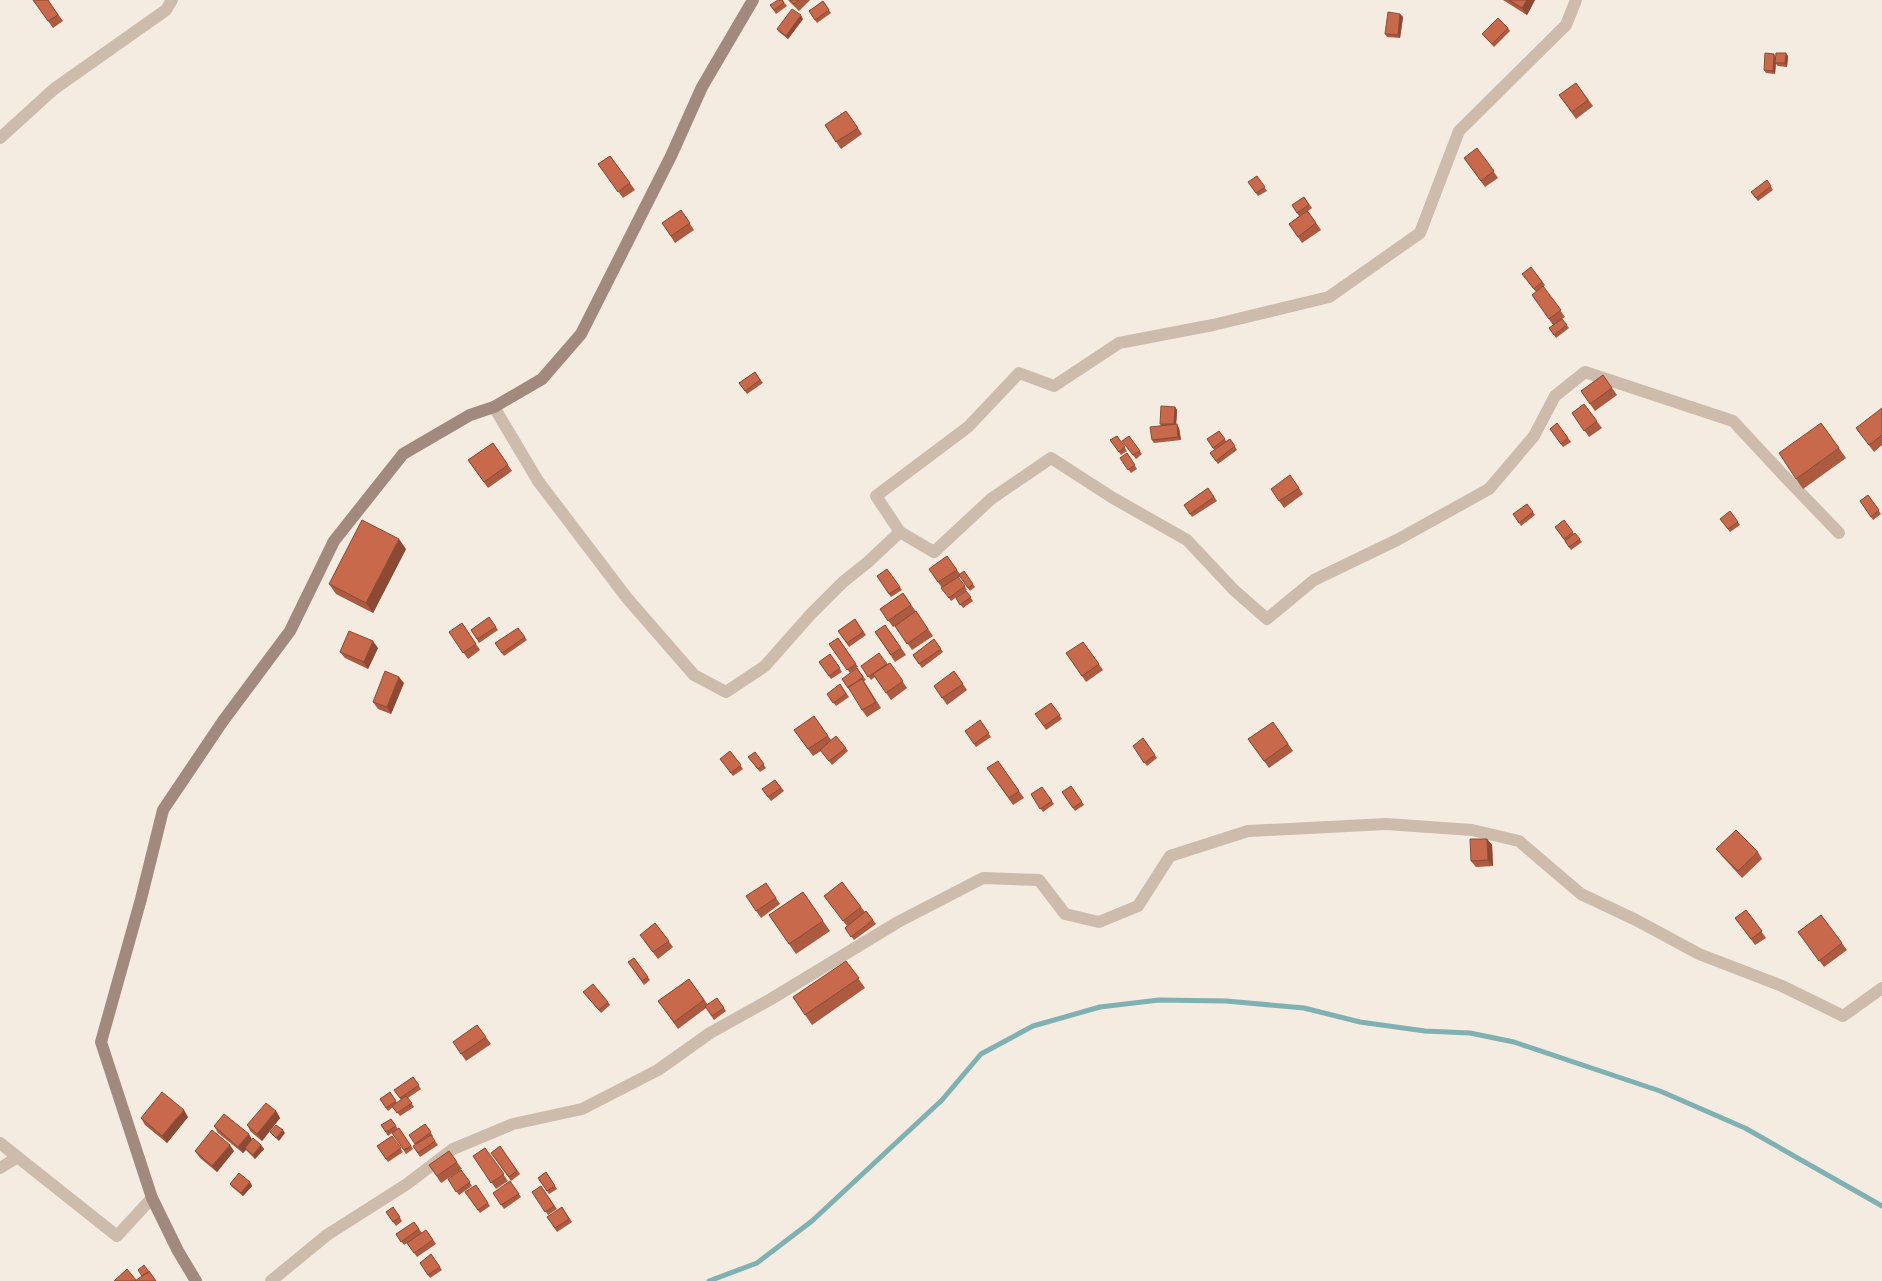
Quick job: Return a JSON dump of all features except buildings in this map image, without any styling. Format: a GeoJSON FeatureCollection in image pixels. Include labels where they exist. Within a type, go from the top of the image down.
{"type":"FeatureCollection","features":[{"type":"Feature","properties":{"kind":"street"},"geometry":{"type":"LineString","coordinates":[[0,138],[54,89],[166,10],[172,0]]}},
{"type":"Feature","properties":{"kind":"street"},"geometry":{"type":"LineString","coordinates":[[196,1281],[178,1251],[152,1198],[101,1042],[141,899],[163,810],[223,721],[290,631],[334,541],[403,454],[470,416],[494,407],[542,378],[581,334],[671,156],[702,87],[753,0]]}},
{"type":"Feature","properties":{"kind":"street"},"geometry":{"type":"LineString","coordinates":[[1576,0],[1566,25],[1459,132],[1420,233],[1329,297],[1213,325],[1120,343],[1054,386],[1019,373],[968,427],[876,496],[900,532],[934,552],[990,500],[1051,458],[1113,498],[1187,540],[1234,590],[1267,619],[1314,580],[1397,540],[1489,489],[1534,436],[1555,396],[1585,372],[1733,421],[1839,533]]}},
{"type":"Feature","properties":{"kind":"street"},"geometry":{"type":"LineString","coordinates":[[494,407],[538,481],[627,598],[694,674],[726,692],[766,666],[810,615],[843,582],[900,532]]}},
{"type":"Feature","properties":{"kind":"street"},"geometry":{"type":"LineString","coordinates":[[271,1281],[326,1235],[406,1184],[453,1149],[513,1124],[582,1109],[658,1070],[710,1033],[771,999],[898,922],[983,878],[1039,880],[1065,914],[1099,922],[1138,906],[1170,856],[1248,831],[1386,824],[1472,830],[1519,841],[1581,894],[1636,920],[1698,954],[1782,986],[1842,1016],[1882,988]]}},
{"type":"Feature","properties":{"kind":"street"},"geometry":{"type":"LineString","coordinates":[[0,1143],[117,1236],[152,1198]]}},
{"type":"Feature","properties":{"kind":"street"},"geometry":{"type":"LineString","coordinates":[[0,1168],[18,1157]]}},
{"type":"Feature","properties":{"kind":"waterway"},"geometry":{"type":"LineString","coordinates":[[709,1281],[757,1263],[812,1221],[942,1100],[981,1054],[1033,1026],[1100,1007],[1159,1000],[1226,1001],[1304,1008],[1360,1022],[1425,1031],[1470,1033],[1514,1042],[1660,1091],[1745,1128],[1882,1206]]}}]}
